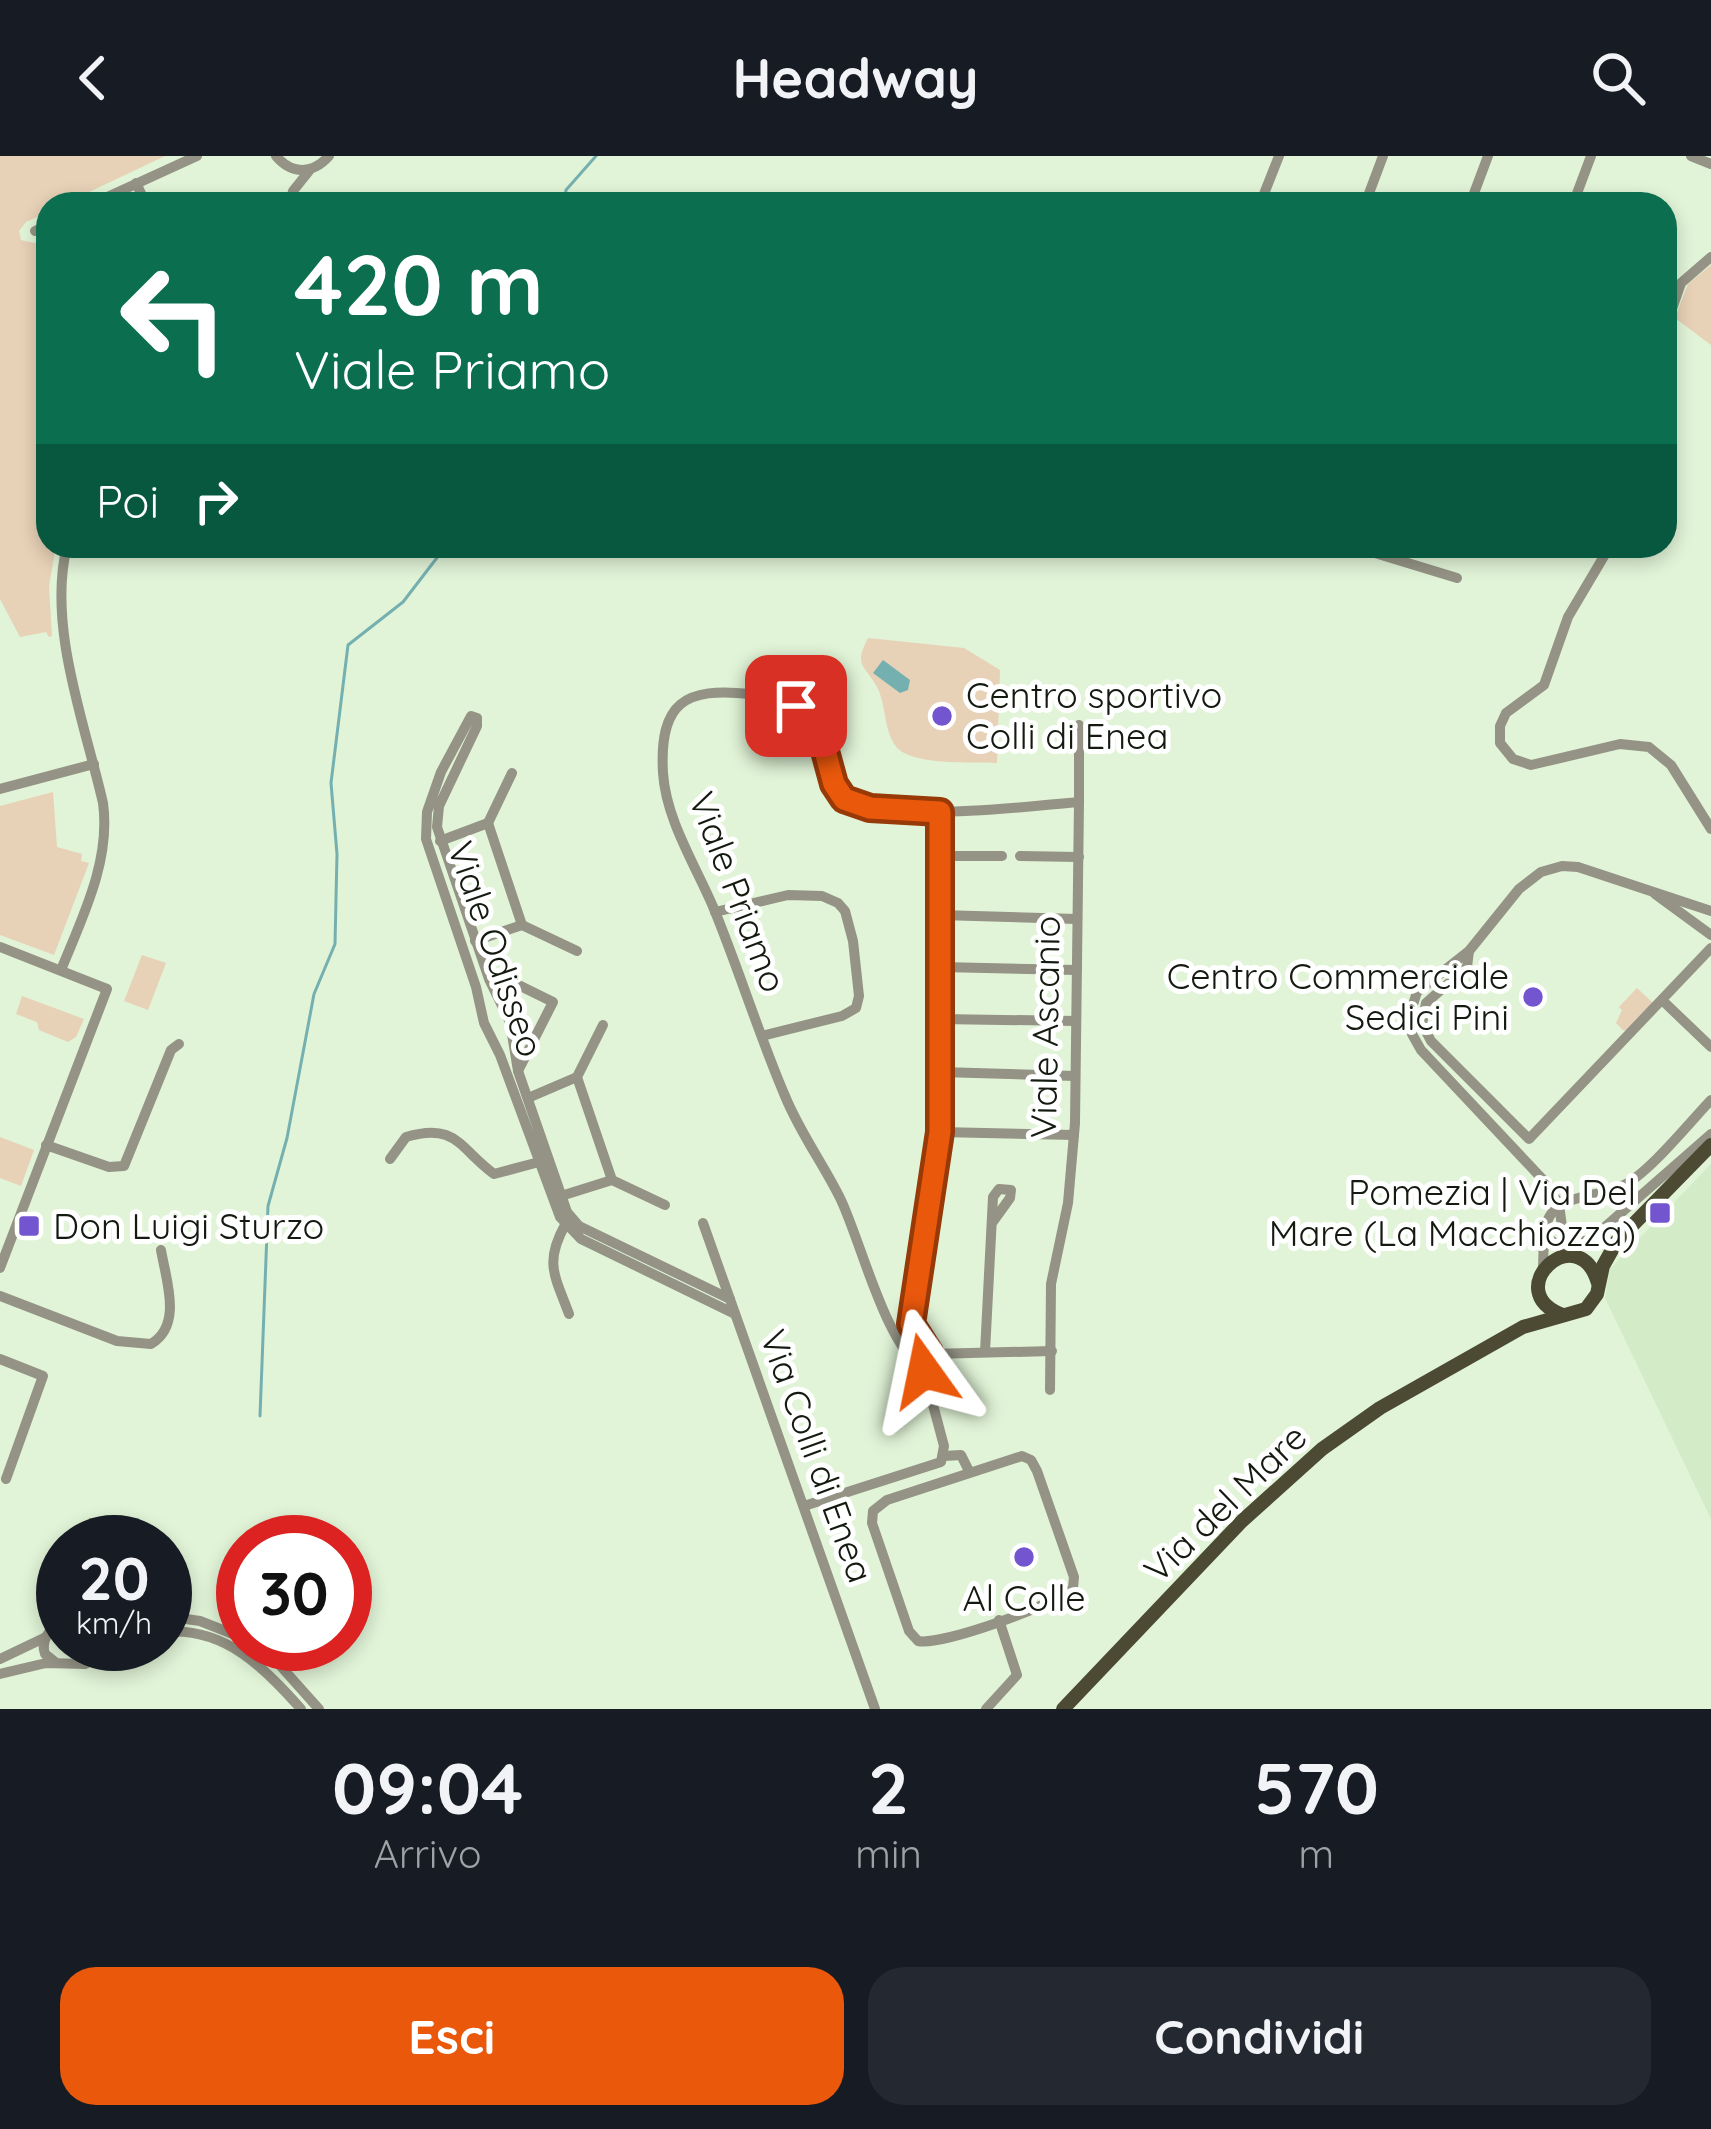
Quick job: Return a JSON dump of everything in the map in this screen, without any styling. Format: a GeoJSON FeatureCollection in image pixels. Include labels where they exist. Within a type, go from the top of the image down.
{"type":"FeatureCollection","features":[{"type":"Feature","properties":{"kind":"main road","name":"Via del Mare"},"geometry":{"type":"LineString","coordinates":[[1063,1709],[1242,1521],[1306,1461],[1380,1408],[1538,1320],[1586,1310],[1597,1294],[1605,1261],[1624,1232],[1711,1145]]}},
{"type":"Feature","properties":{"kind":"main road","name":"Via del Mare"},"geometry":{"type":"LineString","coordinates":[[1543,1269],[1624,1232]]}},
{"type":"Feature","properties":{"kind":"main road"},"geometry":{"type":"LineString","coordinates":[[1574,1257],[1592,1268],[1598,1283]]}},
{"type":"Feature","properties":{"kind":"main road"},"geometry":{"type":"LineString","coordinates":[[1514,1333],[1530,1311],[1543,1269]]}},
{"type":"Feature","properties":{"kind":"main road"},"geometry":{"type":"LineString","coordinates":[[1538,1288],[1546,1306],[1563,1315]]}},
{"type":"Feature","properties":{"kind":"street"},"geometry":{"type":"LineString","coordinates":[[117,192],[197,156]]}},
{"type":"Feature","properties":{"kind":"street"},"geometry":{"type":"LineString","coordinates":[[276,156],[287,167],[290,192]]}},
{"type":"Feature","properties":{"kind":"street"},"geometry":{"type":"LineString","coordinates":[[295,192],[311,169],[329,156]]}},
{"type":"Feature","properties":{"kind":"street"},"geometry":{"type":"LineString","coordinates":[[1265,192],[1279,156]]}},
{"type":"Feature","properties":{"kind":"street"},"geometry":{"type":"LineString","coordinates":[[1370,192],[1383,156]]}},
{"type":"Feature","properties":{"kind":"street"},"geometry":{"type":"LineString","coordinates":[[1474,192],[1488,156]]}},
{"type":"Feature","properties":{"kind":"street"},"geometry":{"type":"LineString","coordinates":[[1578,192],[1591,156]]}},
{"type":"Feature","properties":{"kind":"street"},"geometry":{"type":"LineString","coordinates":[[1691,156],[1711,164]]}},
{"type":"Feature","properties":{"kind":"street"},"geometry":{"type":"LineString","coordinates":[[287,167],[311,169]]}},
{"type":"Feature","properties":{"kind":"street"},"geometry":{"type":"LineString","coordinates":[[136,183],[140,192]]}},
{"type":"Feature","properties":{"kind":"street"},"geometry":{"type":"LineString","coordinates":[[1677,295],[1681,284],[1711,257]]}},
{"type":"Feature","properties":{"kind":"street"},"geometry":{"type":"LineString","coordinates":[[61,970],[93,886],[104,839],[104,811],[64,637],[65,558]]}},
{"type":"Feature","properties":{"kind":"street"},"geometry":{"type":"LineString","coordinates":[[1391,558],[1456,578]]}},
{"type":"Feature","properties":{"kind":"street"},"geometry":{"type":"LineString","coordinates":[[1603,558],[1568,617],[1544,685],[1506,712],[1500,743],[1513,759],[1531,765],[1620,744],[1649,747],[1671,765],[1711,829]]}},
{"type":"Feature","properties":{"kind":"street","name":"Viale Priamo"},"geometry":{"type":"LineString","coordinates":[[924,1371],[911,1360],[895,1329],[843,1205],[789,1106],[672,812],[664,778],[668,728],[691,695],[718,691],[785,700],[820,736],[834,784],[844,799],[870,808],[940,812]]}},
{"type":"Feature","properties":{"kind":"street","name":"Viale Odisseo"},"geometry":{"type":"LineString","coordinates":[[730,1299],[614,1249],[581,1239],[565,1225],[481,1009],[460,919],[440,841],[438,811],[477,726],[473,715],[448,753],[425,820],[428,848],[460,919],[476,941],[501,1001],[518,1071],[561,1196],[575,1223],[614,1249],[735,1314]]}},
{"type":"Feature","properties":{"kind":"street","name":"Viale Ascanio"},"geometry":{"type":"LineString","coordinates":[[1050,1390],[1052,1284],[1068,1203],[1074,1135],[1079,725]]}},
{"type":"Feature","properties":{"kind":"street"},"geometry":{"type":"LineString","coordinates":[[0,789],[94,764]]}},
{"type":"Feature","properties":{"kind":"street"},"geometry":{"type":"LineString","coordinates":[[512,773],[488,824],[522,925]]}},
{"type":"Feature","properties":{"kind":"street"},"geometry":{"type":"LineString","coordinates":[[930,1354],[911,1324],[940,1132],[940,812],[1079,802]]}},
{"type":"Feature","properties":{"kind":"street"},"geometry":{"type":"LineString","coordinates":[[440,841],[488,824]]}},
{"type":"Feature","properties":{"kind":"street"},"geometry":{"type":"LineString","coordinates":[[940,856],[1002,856]]}},
{"type":"Feature","properties":{"kind":"street"},"geometry":{"type":"LineString","coordinates":[[1020,856],[1079,857]]}},
{"type":"Feature","properties":{"kind":"street"},"geometry":{"type":"LineString","coordinates":[[1711,911],[1578,867],[1546,869],[1523,885],[1469,951],[1415,995],[1409,1012],[1412,1034],[1425,1054],[1538,1172],[1559,1204],[1562,1227],[1580,1242],[1590,1240],[1711,1134]]}},
{"type":"Feature","properties":{"kind":"street"},"geometry":{"type":"LineString","coordinates":[[1653,892],[1711,935]]}},
{"type":"Feature","properties":{"kind":"street"},"geometry":{"type":"LineString","coordinates":[[715,912],[802,895],[828,898],[845,911],[860,994],[856,1008],[842,1016],[762,1036]]}},
{"type":"Feature","properties":{"kind":"street"},"geometry":{"type":"LineString","coordinates":[[940,915],[1077,920]]}},
{"type":"Feature","properties":{"kind":"street"},"geometry":{"type":"LineString","coordinates":[[476,941],[522,925],[577,951]]}},
{"type":"Feature","properties":{"kind":"street"},"geometry":{"type":"LineString","coordinates":[[0,947],[107,989],[0,1268]]}},
{"type":"Feature","properties":{"kind":"street"},"geometry":{"type":"LineString","coordinates":[[1469,951],[1467,967],[1424,1006],[1423,1028],[1529,1138],[1711,948]]}},
{"type":"Feature","properties":{"kind":"street"},"geometry":{"type":"LineString","coordinates":[[941,968],[1077,970]]}},
{"type":"Feature","properties":{"kind":"street"},"geometry":{"type":"LineString","coordinates":[[486,969],[553,1002],[518,1071]]}},
{"type":"Feature","properties":{"kind":"street"},"geometry":{"type":"LineString","coordinates":[[481,1009],[489,1000],[501,1001]]}},
{"type":"Feature","properties":{"kind":"street"},"geometry":{"type":"LineString","coordinates":[[1662,1000],[1711,1047]]}},
{"type":"Feature","properties":{"kind":"street"},"geometry":{"type":"LineString","coordinates":[[940,1018],[1076,1021]]}},
{"type":"Feature","properties":{"kind":"street"},"geometry":{"type":"LineString","coordinates":[[528,1098],[577,1077],[603,1025]]}},
{"type":"Feature","properties":{"kind":"street"},"geometry":{"type":"LineString","coordinates":[[492,1040],[503,1041],[512,1035]]}},
{"type":"Feature","properties":{"kind":"street"},"geometry":{"type":"LineString","coordinates":[[46,1145],[109,1167],[124,1166],[171,1050],[179,1044]]}},
{"type":"Feature","properties":{"kind":"street"},"geometry":{"type":"LineString","coordinates":[[941,1072],[1076,1076]]}},
{"type":"Feature","properties":{"kind":"street"},"geometry":{"type":"LineString","coordinates":[[577,1077],[612,1180]]}},
{"type":"Feature","properties":{"kind":"street"},"geometry":{"type":"LineString","coordinates":[[1543,1269],[1549,1214],[1559,1204],[1628,1183],[1711,1100]]}},
{"type":"Feature","properties":{"kind":"street"},"geometry":{"type":"LineString","coordinates":[[390,1159],[406,1137],[440,1132],[454,1137],[494,1174],[539,1162]]}},
{"type":"Feature","properties":{"kind":"street"},"geometry":{"type":"LineString","coordinates":[[940,1132],[1074,1135]]}},
{"type":"Feature","properties":{"kind":"street"},"geometry":{"type":"LineString","coordinates":[[561,1196],[612,1180],[664,1205]]}},
{"type":"Feature","properties":{"kind":"street"},"geometry":{"type":"LineString","coordinates":[[0,1221],[15,1228]]}},
{"type":"Feature","properties":{"kind":"street","name":"Via Colli di Enea"},"geometry":{"type":"LineString","coordinates":[[703,1223],[875,1709]]}},
{"type":"Feature","properties":{"kind":"street"},"geometry":{"type":"LineString","coordinates":[[986,1352],[992,1223]]}},
{"type":"Feature","properties":{"kind":"street"},"geometry":{"type":"LineString","coordinates":[[565,1225],[551,1263],[569,1314]]}},
{"type":"Feature","properties":{"kind":"street"},"geometry":{"type":"LineString","coordinates":[[1544,1234],[1574,1257]]}},
{"type":"Feature","properties":{"kind":"street"},"geometry":{"type":"LineString","coordinates":[[0,1296],[117,1341],[151,1344],[163,1335],[171,1314],[161,1250]]}},
{"type":"Feature","properties":{"kind":"street"},"geometry":{"type":"LineString","coordinates":[[895,1329],[911,1324]]}},
{"type":"Feature","properties":{"kind":"street"},"geometry":{"type":"LineString","coordinates":[[930,1354],[1052,1351]]}},
{"type":"Feature","properties":{"kind":"street"},"geometry":{"type":"LineString","coordinates":[[930,1354],[924,1371],[944,1456]]}},
{"type":"Feature","properties":{"kind":"street"},"geometry":{"type":"LineString","coordinates":[[0,1359],[44,1376],[6,1479]]}},
{"type":"Feature","properties":{"kind":"street"},"geometry":{"type":"LineString","coordinates":[[804,1506],[934,1466],[944,1456],[961,1456],[969,1472]]}},
{"type":"Feature","properties":{"kind":"street"},"geometry":{"type":"LineString","coordinates":[[1018,1456],[1031,1460],[1075,1580],[1064,1596],[999,1620],[931,1642],[915,1640],[872,1521],[873,1510],[882,1502],[1018,1456]]}},
{"type":"Feature","properties":{"kind":"street"},"geometry":{"type":"LineString","coordinates":[[986,1709],[1017,1675],[999,1620]]}},
{"type":"Feature","properties":{"kind":"street"},"geometry":{"type":"LineString","coordinates":[[192,1634],[240,1651],[267,1671],[301,1709]]}},
{"type":"Feature","properties":{"kind":"street"},"geometry":{"type":"LineString","coordinates":[[0,1659],[36,1643]]}},
{"type":"Feature","properties":{"kind":"street"},"geometry":{"type":"LineString","coordinates":[[0,1674],[36,1666]]}},
{"type":"Feature","properties":{"kind":"street"},"geometry":{"type":"LineString","coordinates":[[286,1671],[319,1709]]}},
{"type":"Feature","properties":{"kind":"shaded area"},"geometry":{"type":"Polygon","coordinates":[[[0,156],[165,156],[89,192],[36,192],[36,217],[19,231],[21,240],[36,243],[36,558],[54,558],[49,586],[52,636],[46,632],[20,637],[0,599],[0,156]]]}},
{"type":"Feature","properties":{"kind":"shaded area"},"geometry":{"type":"Polygon","coordinates":[[[1711,265],[1711,345],[1677,320],[1688,284],[1711,265]]]}},
{"type":"Feature","properties":{"kind":"shaded area","name":"Centro sportivo Colli di Enea"},"geometry":{"type":"Polygon","coordinates":[[[868,638],[964,648],[1000,670],[997,763],[927,760],[902,752],[889,732],[878,689],[862,665],[868,638]]]}},
{"type":"Feature","properties":{"kind":"shaded area"},"geometry":{"type":"Polygon","coordinates":[[[53,792],[57,847],[82,854],[81,861],[89,863],[54,955],[0,935],[0,806],[53,792]]]}},
{"type":"Feature","properties":{"kind":"shaded area"},"geometry":{"type":"Polygon","coordinates":[[[142,955],[166,963],[148,1010],[124,1001],[142,955]]]}},
{"type":"Feature","properties":{"kind":"shaded area"},"geometry":{"type":"Polygon","coordinates":[[[1637,988],[1654,1004],[1628,1031],[1623,1030],[1616,1023],[1619,1007],[1637,988]]]}},
{"type":"Feature","properties":{"kind":"shaded area"},"geometry":{"type":"Polygon","coordinates":[[[22,996],[84,1019],[76,1037],[68,1042],[16,1014],[22,996]]]}},
{"type":"Feature","properties":{"kind":"shaded area"},"geometry":{"type":"Polygon","coordinates":[[[0,1137],[34,1150],[21,1186],[0,1178],[0,1137]]]}},
{"type":"Feature","properties":{"kind":"shaded area"},"geometry":{"type":"Polygon","coordinates":[[[1711,1164],[1711,1519],[1605,1298],[1610,1269],[1711,1164]]]}},
{"type":"Feature","properties":{"kind":"water"},"geometry":{"type":"Polygon","coordinates":[[[883,660],[910,680],[908,690],[900,693],[873,673],[883,660]]]}},
{"type":"Feature","properties":{"kind":"waterway"},"geometry":{"type":"LineString","coordinates":[[566,192],[596,156]]}},
{"type":"Feature","properties":{"kind":"waterway"},"geometry":{"type":"LineString","coordinates":[[260,1416],[268,1206],[287,1138],[314,994],[335,944],[337,854],[331,783],[348,645],[403,602],[437,558]]}},
{"type":"Feature","properties":{"kind":"place","name":"Centro sportivo Colli di Enea"},"geometry":{"type":"Point","coordinates":[942,716]}},
{"type":"Feature","properties":{"kind":"place","name":"Centro Commerciale Sedici Pini"},"geometry":{"type":"Point","coordinates":[1533,997]}},
{"type":"Feature","properties":{"kind":"place","name":"Pomezia | Via Del Mare (La Macchiozza)"},"geometry":{"type":"Point","coordinates":[1660,1213]}},
{"type":"Feature","properties":{"kind":"place","name":"Don Luigi Sturzo"},"geometry":{"type":"Point","coordinates":[29,1226]}},
{"type":"Feature","properties":{"kind":"place","name":"Al Colle"},"geometry":{"type":"Point","coordinates":[1024,1557]}},
{"type":"Feature","properties":{"kind":"route"},"geometry":{"type":"LineString","coordinates":[[796,706],[822,740],[834,784],[844,799],[870,808],[940,812],[940,1132],[911,1324],[930,1354],[924,1371]]}}]}
